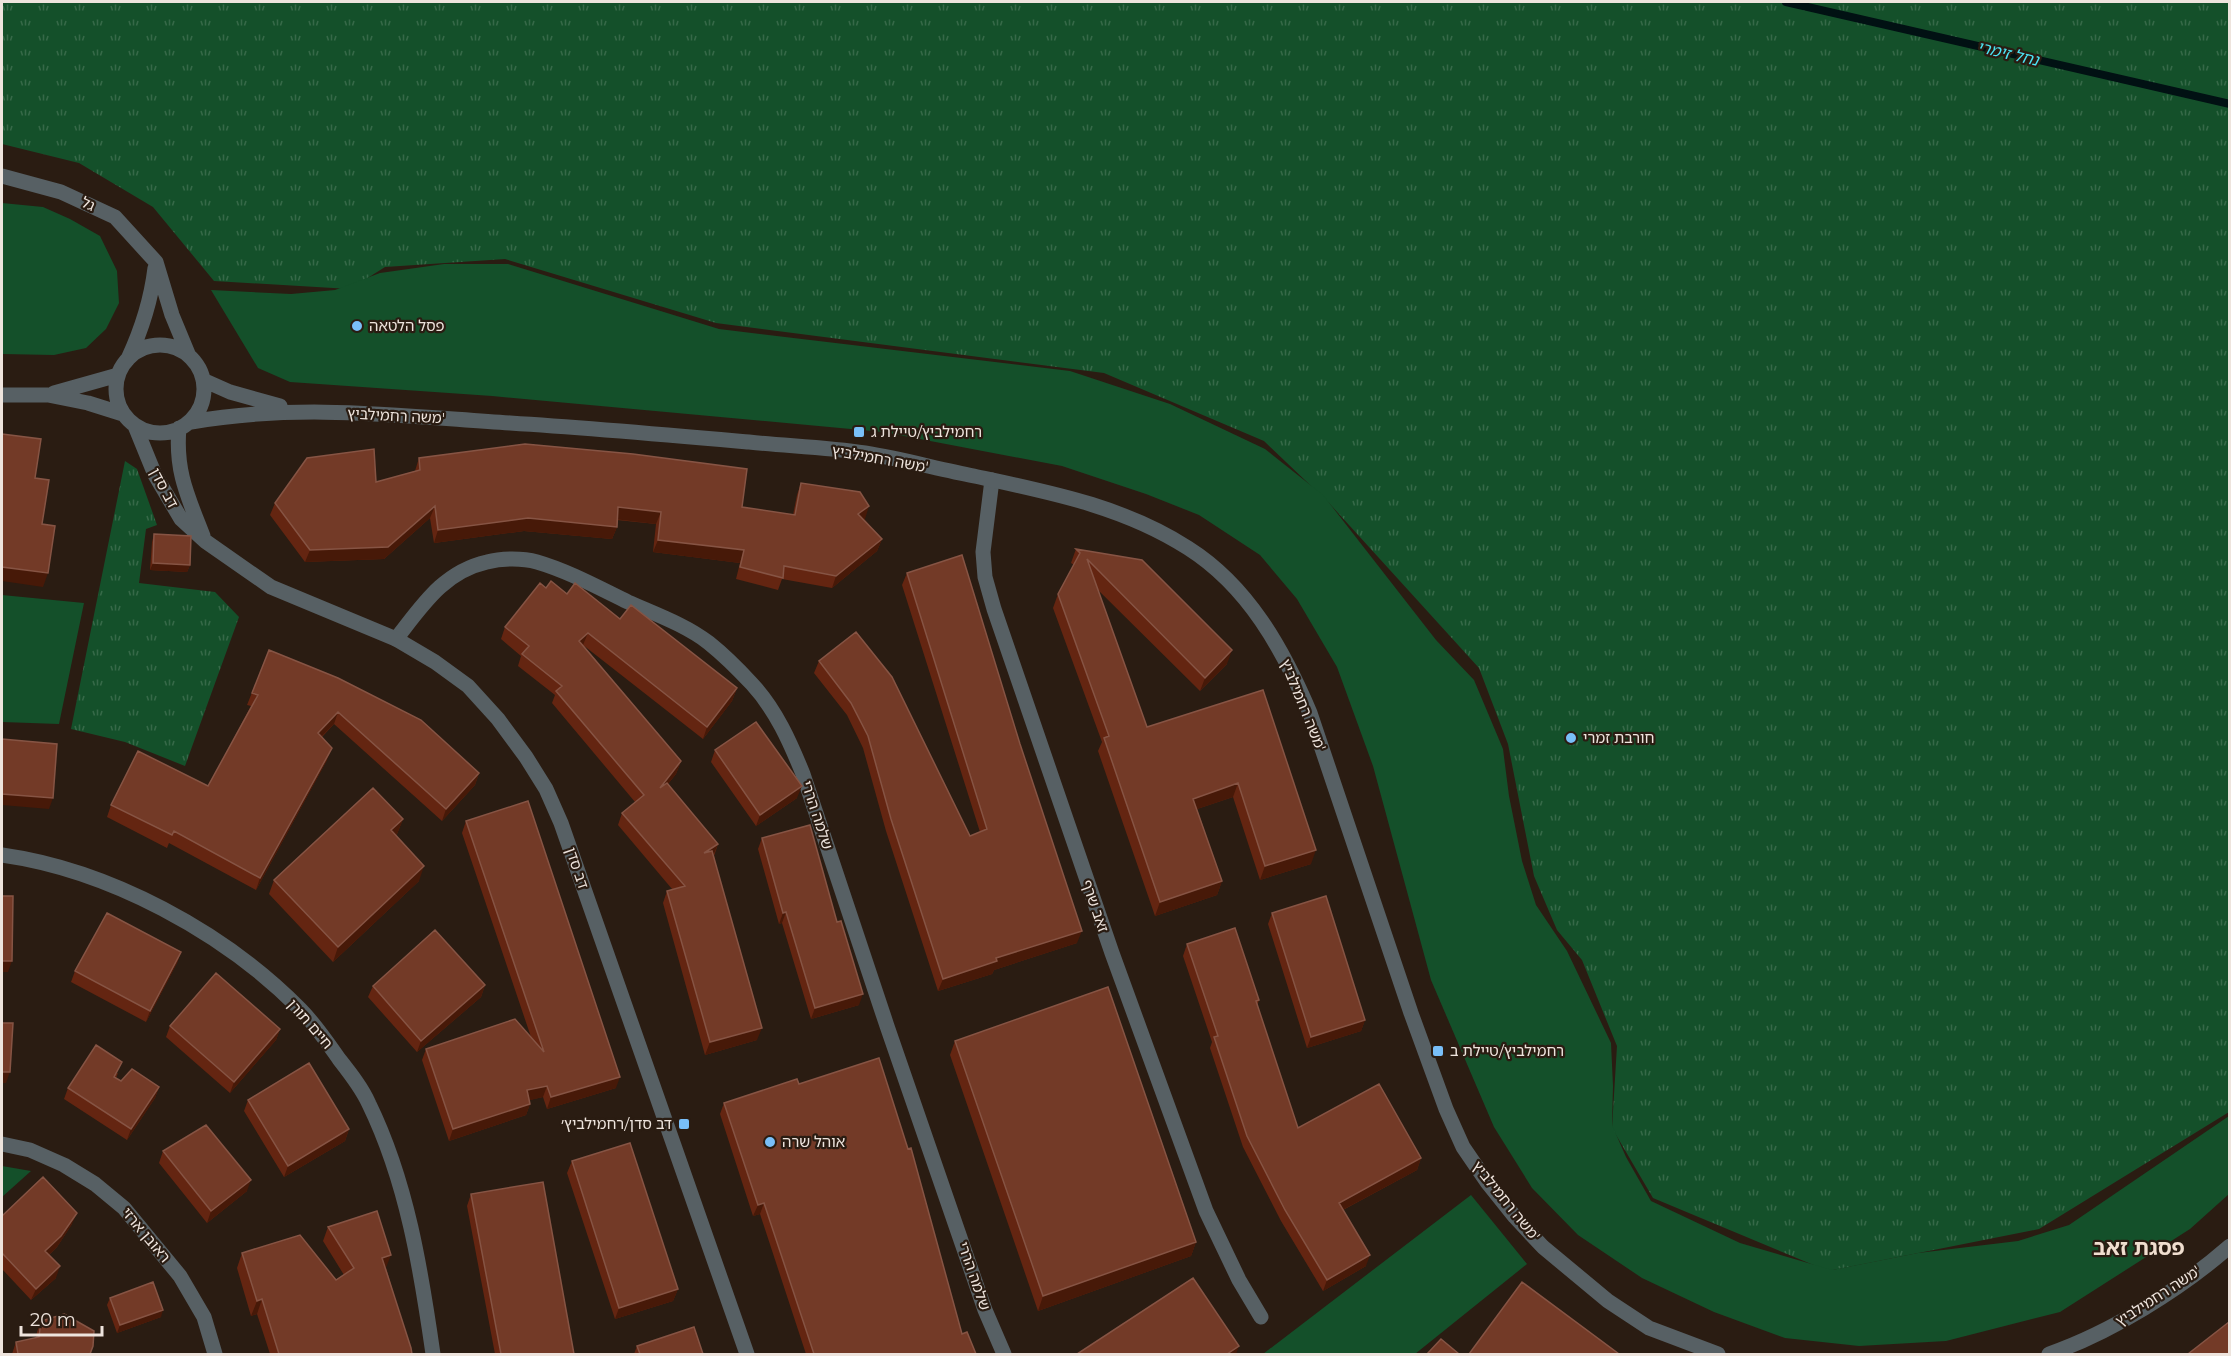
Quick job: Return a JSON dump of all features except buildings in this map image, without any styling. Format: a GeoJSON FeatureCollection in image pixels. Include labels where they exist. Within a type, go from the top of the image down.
{"type":"FeatureCollection","features":[{"type":"Feature","properties":{"kind":"street","name":"גל"},"geometry":{"type":"LineString","coordinates":[[2,176],[61,192],[115,217],[156,262],[172,315],[189,356]]}},
{"type":"Feature","properties":{"kind":"street"},"geometry":{"type":"LineString","coordinates":[[128,359],[147,347],[162,345],[177,349],[189,356],[199,369],[203,380],[201,404],[185,425],[167,432],[145,431],[135,426],[123,414],[117,402],[115,390],[118,375],[142,329],[152,296],[156,262]]}},
{"type":"Feature","properties":{"kind":"street"},"geometry":{"type":"LineString","coordinates":[[48,394],[118,375]]}},
{"type":"Feature","properties":{"kind":"street","name":"משה רחמילביץ'"},"geometry":{"type":"LineString","coordinates":[[203,380],[230,392],[266,403],[310,411]]}},
{"type":"Feature","properties":{"kind":"street"},"geometry":{"type":"LineString","coordinates":[[2,394],[48,394],[123,414]]}},
{"type":"Feature","properties":{"kind":"street","name":"משה רחמילביץ'"},"geometry":{"type":"LineString","coordinates":[[185,425],[230,415],[310,411],[598,428],[864,453],[1072,498],[1117,512],[1153,527],[1190,549],[1223,574],[1253,608],[1294,675],[1310,713],[1411,1013],[1446,1109],[1463,1148],[1515,1217],[1543,1247],[1608,1301],[1649,1328],[1718,1354]]}},
{"type":"Feature","properties":{"kind":"street","name":"דב סדן"},"geometry":{"type":"LineString","coordinates":[[185,425],[177,448],[179,469],[205,541]]}},
{"type":"Feature","properties":{"kind":"street","name":"דב סדן"},"geometry":{"type":"LineString","coordinates":[[135,426],[155,474],[180,519],[205,541],[271,587],[396,639],[435,662],[468,686],[498,719],[526,757],[546,789],[561,823],[747,1354]]}},
{"type":"Feature","properties":{"kind":"street","name":"זאב שרף"},"geometry":{"type":"LineString","coordinates":[[992,480],[982,552],[985,577],[994,609],[1112,953],[1206,1211],[1239,1280],[1261,1317]]}},
{"type":"Feature","properties":{"kind":"street","name":"שלמה הררי"},"geometry":{"type":"LineString","coordinates":[[396,639],[443,582],[488,561],[513,559],[536,561],[674,623],[708,642],[753,685],[772,709],[788,737],[803,774],[985,1310],[1004,1354]]}},
{"type":"Feature","properties":{"kind":"street","name":"חיים תורן"},"geometry":{"type":"LineString","coordinates":[[2,855],[57,866],[96,879],[142,900],[212,939],[274,985],[321,1034],[368,1102],[384,1138],[400,1185],[414,1243],[434,1354]]}},
{"type":"Feature","properties":{"kind":"street","name":"ראובן ארזי"},"geometry":{"type":"LineString","coordinates":[[2,1144],[30,1150],[64,1166],[95,1184],[124,1208],[180,1276],[204,1317],[215,1354]]}},
{"type":"Feature","properties":{"kind":"street","name":"משה רחמילביץ'"},"geometry":{"type":"LineString","coordinates":[[2049,1354],[2128,1318],[2214,1260],[2229,1246]]}},
{"type":"Feature","properties":{"kind":"green space"},"geometry":{"type":"Polygon","coordinates":[[[2,2],[2229,2],[2229,1112],[2039,1229],[1828,1271],[1653,1198],[1612,1128],[1617,1046],[1582,960],[1557,930],[1534,876],[1508,744],[1479,668],[1329,503],[1264,441],[1104,373],[716,323],[505,259],[385,267],[350,289],[214,281],[153,207],[79,163],[2,144],[2,2]]]}},
{"type":"Feature","properties":{"kind":"green space"},"geometry":{"type":"Polygon","coordinates":[[[2,203],[43,207],[100,236],[117,271],[119,303],[106,329],[86,348],[54,355],[2,354],[2,203]]]}},
{"type":"Feature","properties":{"kind":"green space"},"geometry":{"type":"Polygon","coordinates":[[[444,264],[508,264],[719,329],[1070,371],[1170,404],[1265,449],[1323,495],[1436,640],[1474,680],[1503,749],[1509,796],[1522,861],[1536,905],[1567,951],[1611,1043],[1612,1125],[1626,1157],[1651,1201],[1740,1243],[1832,1270],[1918,1253],[2018,1241],[2069,1225],[2229,1116],[2229,1194],[2190,1229],[2060,1312],[1946,1341],[1859,1346],[1785,1338],[1714,1312],[1642,1278],[1578,1235],[1532,1188],[1494,1127],[1431,980],[1373,766],[1337,667],[1297,599],[1260,555],[1199,515],[1146,494],[1062,466],[883,432],[492,396],[290,382],[258,368],[211,290],[291,294],[335,290],[380,273],[444,264]]]}},
{"type":"Feature","properties":{"kind":"green space"},"geometry":{"type":"Polygon","coordinates":[[[125,461],[137,469],[157,525],[146,529],[139,583],[215,592],[239,617],[185,766],[125,742],[71,729],[125,461]]]}},
{"type":"Feature","properties":{"kind":"green space"},"geometry":{"type":"Polygon","coordinates":[[[2,595],[84,603],[59,724],[2,722],[2,595]]]}},
{"type":"Feature","properties":{"kind":"green space"},"geometry":{"type":"Polygon","coordinates":[[[2,1166],[31,1171],[2,1197],[2,1166]]]}},
{"type":"Feature","properties":{"kind":"green space"},"geometry":{"type":"Polygon","coordinates":[[[1471,1195],[1527,1264],[1415,1354],[1263,1354],[1471,1195]]]}},
{"type":"Feature","properties":{"kind":"waterway","name":"נחל זימרי"},"geometry":{"type":"LineString","coordinates":[[1786,2],[2230,104]]}},
{"type":"Feature","properties":{"kind":"place","name":"פסל הלטאה"},"geometry":{"type":"Point","coordinates":[357,326]}},
{"type":"Feature","properties":{"kind":"place","name":"רחמילביץ/טיילת ג"},"geometry":{"type":"Point","coordinates":[859,432]}},
{"type":"Feature","properties":{"kind":"place","name":"חורבת זמרי"},"geometry":{"type":"Point","coordinates":[1571,738]}},
{"type":"Feature","properties":{"kind":"place","name":"רחמילביץ/טיילת ב"},"geometry":{"type":"Point","coordinates":[1438,1051]}},
{"type":"Feature","properties":{"kind":"place","name":"דב סדן/רחמילביץ׳"},"geometry":{"type":"Point","coordinates":[684,1124]}},
{"type":"Feature","properties":{"kind":"place","name":"אוהל שרה"},"geometry":{"type":"Point","coordinates":[770,1142]}},
{"type":"Feature","properties":{"kind":"district","name":"פסגת זאב"},"geometry":{"type":"Point","coordinates":[2139,1248]}}]}
